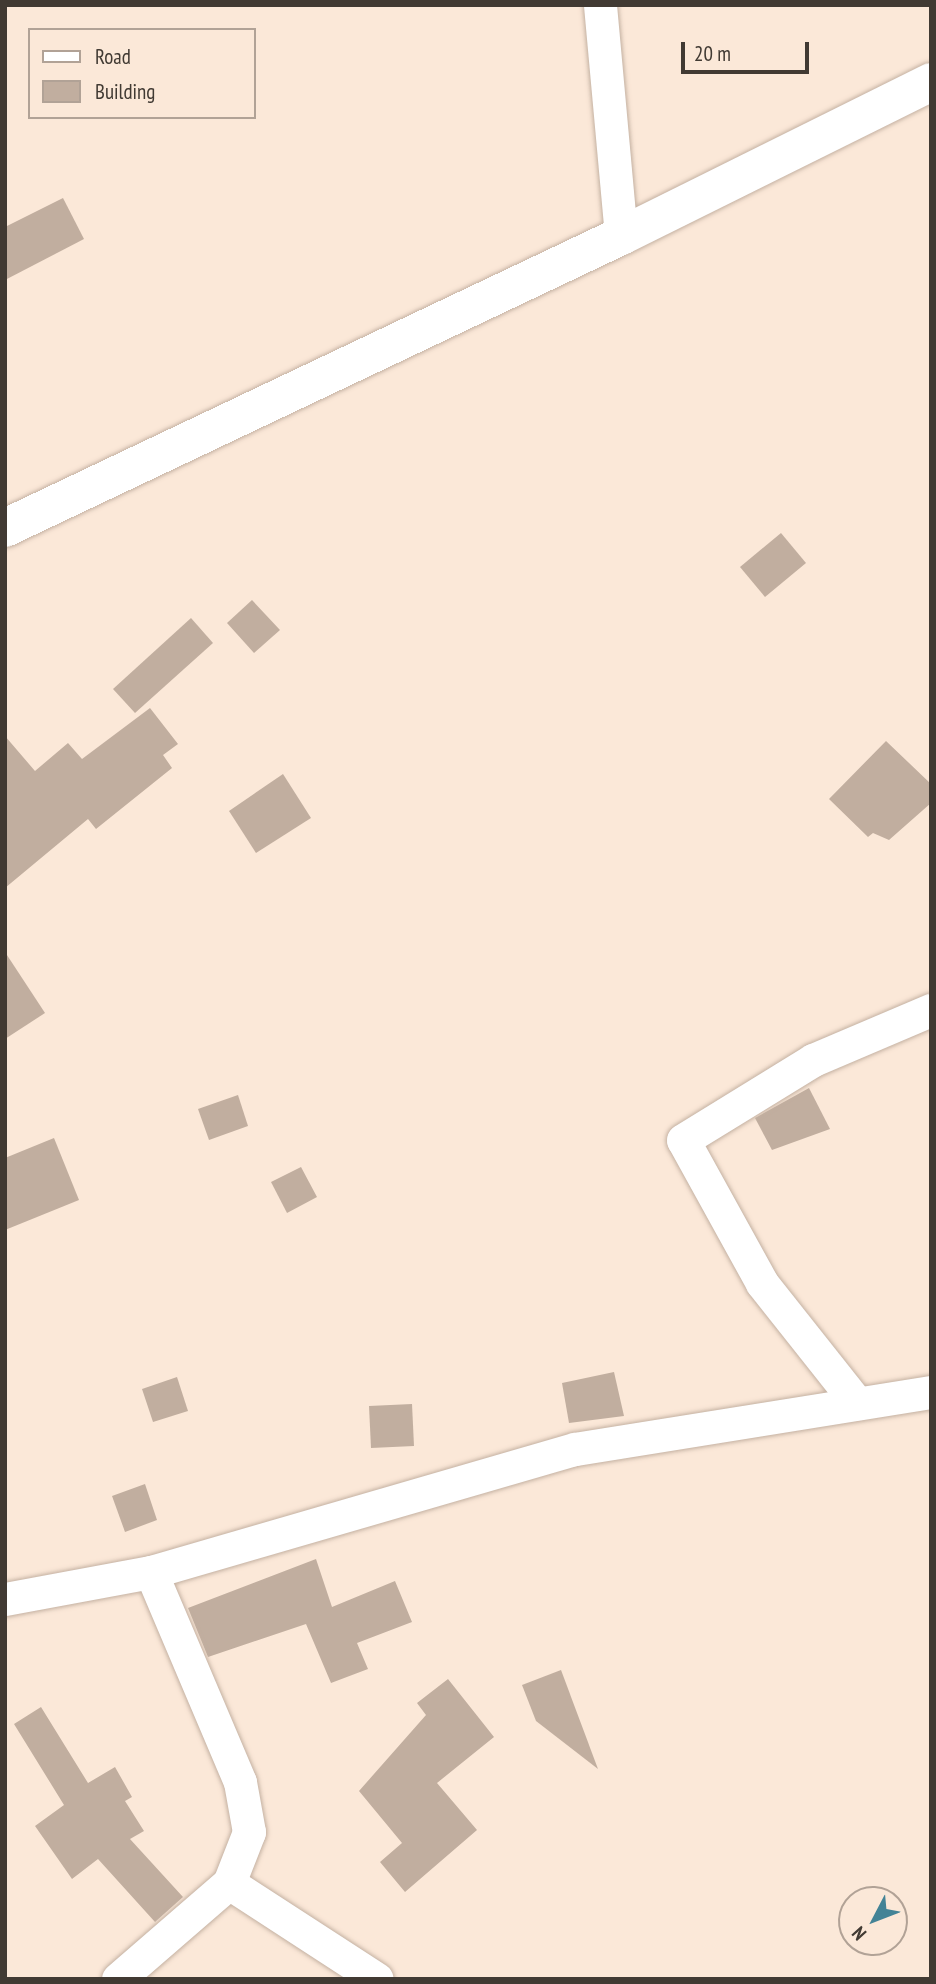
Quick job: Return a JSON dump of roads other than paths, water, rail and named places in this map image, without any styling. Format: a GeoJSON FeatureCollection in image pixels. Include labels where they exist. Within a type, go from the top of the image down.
{"type":"FeatureCollection","features":[{"type":"Feature","properties":{"kind":"main road"},"geometry":{"type":"LineString","coordinates":[[5,527],[621,236],[931,82]]}},
{"type":"Feature","properties":{"kind":"street"},"geometry":{"type":"LineString","coordinates":[[600,5],[621,236]]}},
{"type":"Feature","properties":{"kind":"street"},"geometry":{"type":"LineString","coordinates":[[857,1403],[762,1283],[682,1140],[813,1060],[931,1010]]}},
{"type":"Feature","properties":{"kind":"street"},"geometry":{"type":"LineString","coordinates":[[5,1599],[150,1572],[575,1449],[931,1392]]}},
{"type":"Feature","properties":{"kind":"street"},"geometry":{"type":"LineString","coordinates":[[118,1979],[229,1884],[249,1832],[240,1782],[150,1572]]}},
{"type":"Feature","properties":{"kind":"street"},"geometry":{"type":"LineString","coordinates":[[229,1884],[377,1979]]}}]}
